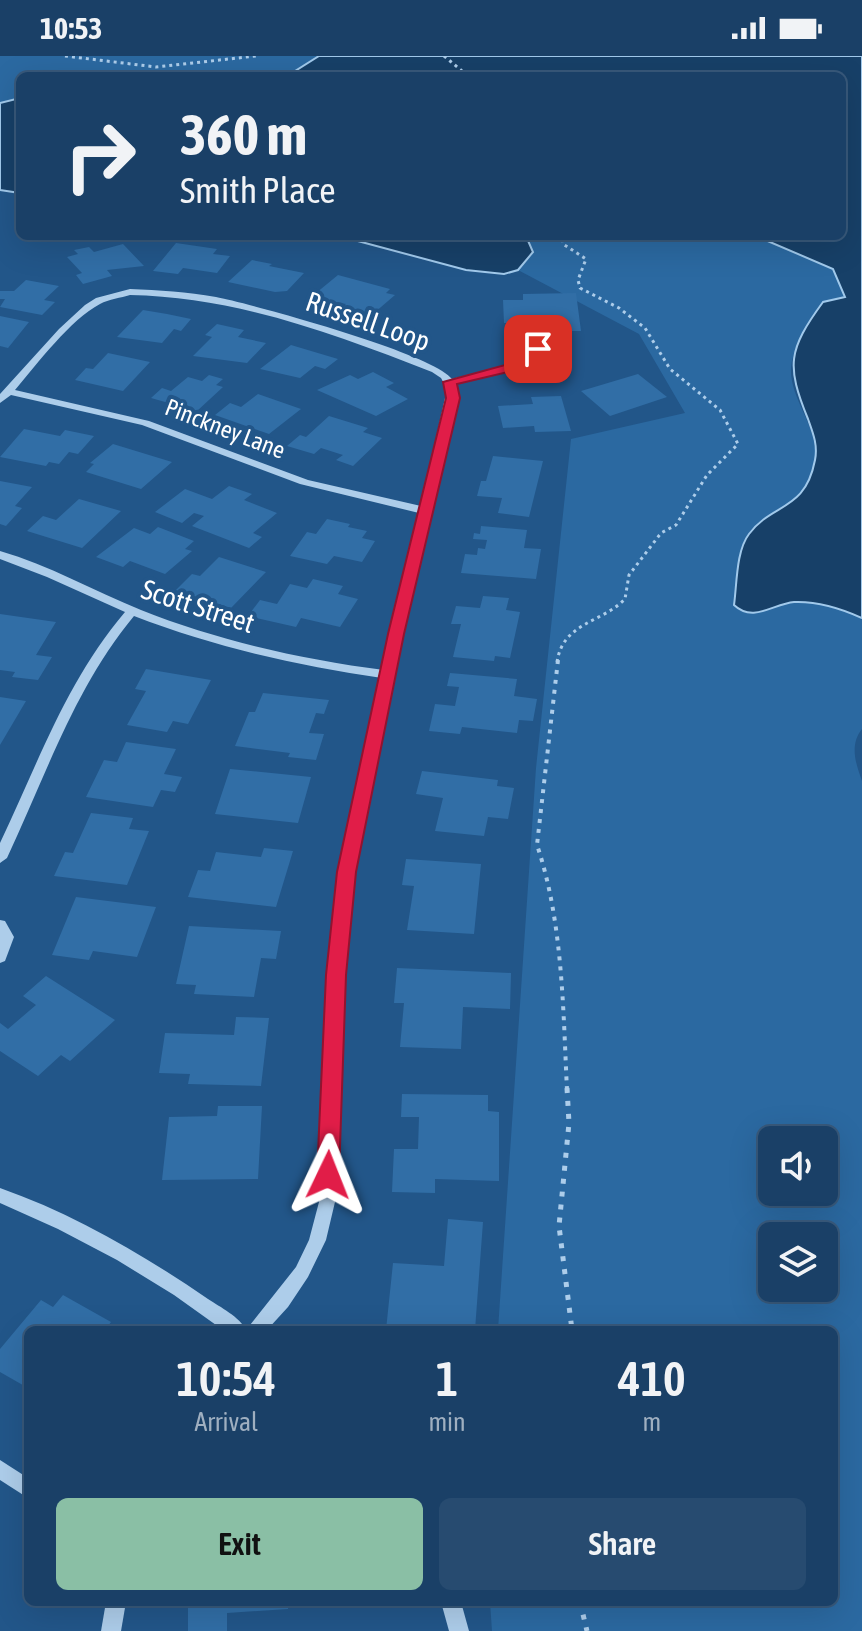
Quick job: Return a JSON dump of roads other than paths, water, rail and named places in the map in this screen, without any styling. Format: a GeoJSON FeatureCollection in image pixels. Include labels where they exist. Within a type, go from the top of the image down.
{"type":"FeatureCollection","features":[{"type":"Feature","properties":{"kind":"street","name":"Russell Loop"},"geometry":{"type":"LineString","coordinates":[[4,396],[88,307],[111,295],[135,291],[239,307],[325,330],[436,370],[450,382],[453,398],[388,675],[346,872],[336,975],[327,1202],[322,1228],[312,1255],[289,1296],[259,1326]]}},
{"type":"Feature","properties":{"kind":"street"},"geometry":{"type":"LineString","coordinates":[[450,382],[516,366],[533,376],[550,376],[564,371],[569,363],[556,351],[538,349],[522,353],[515,361],[516,366]]}},
{"type":"Feature","properties":{"kind":"street","name":"Pinckney Lane"},"geometry":{"type":"LineString","coordinates":[[4,396],[145,423],[217,447],[304,482],[426,511]]}},
{"type":"Feature","properties":{"kind":"street","name":"Scott Street"},"geometry":{"type":"LineString","coordinates":[[0,555],[46,570],[132,611],[246,648],[388,675]]}},
{"type":"Feature","properties":{"kind":"street"},"geometry":{"type":"LineString","coordinates":[[0,858],[96,658],[132,611]]}},
{"type":"Feature","properties":{"kind":"street"},"geometry":{"type":"LineString","coordinates":[[0,925],[7,937],[0,957]]}},
{"type":"Feature","properties":{"kind":"street"},"geometry":{"type":"LineString","coordinates":[[0,1195],[94,1237],[149,1266],[232,1326]]}},
{"type":"Feature","properties":{"kind":"street"},"geometry":{"type":"LineString","coordinates":[[0,1469],[24,1486]]}},
{"type":"Feature","properties":{"kind":"street"},"geometry":{"type":"LineString","coordinates":[[111,1631],[115,1606]]}},
{"type":"Feature","properties":{"kind":"street"},"geometry":{"type":"LineString","coordinates":[[452,1606],[459,1631]]}}]}
